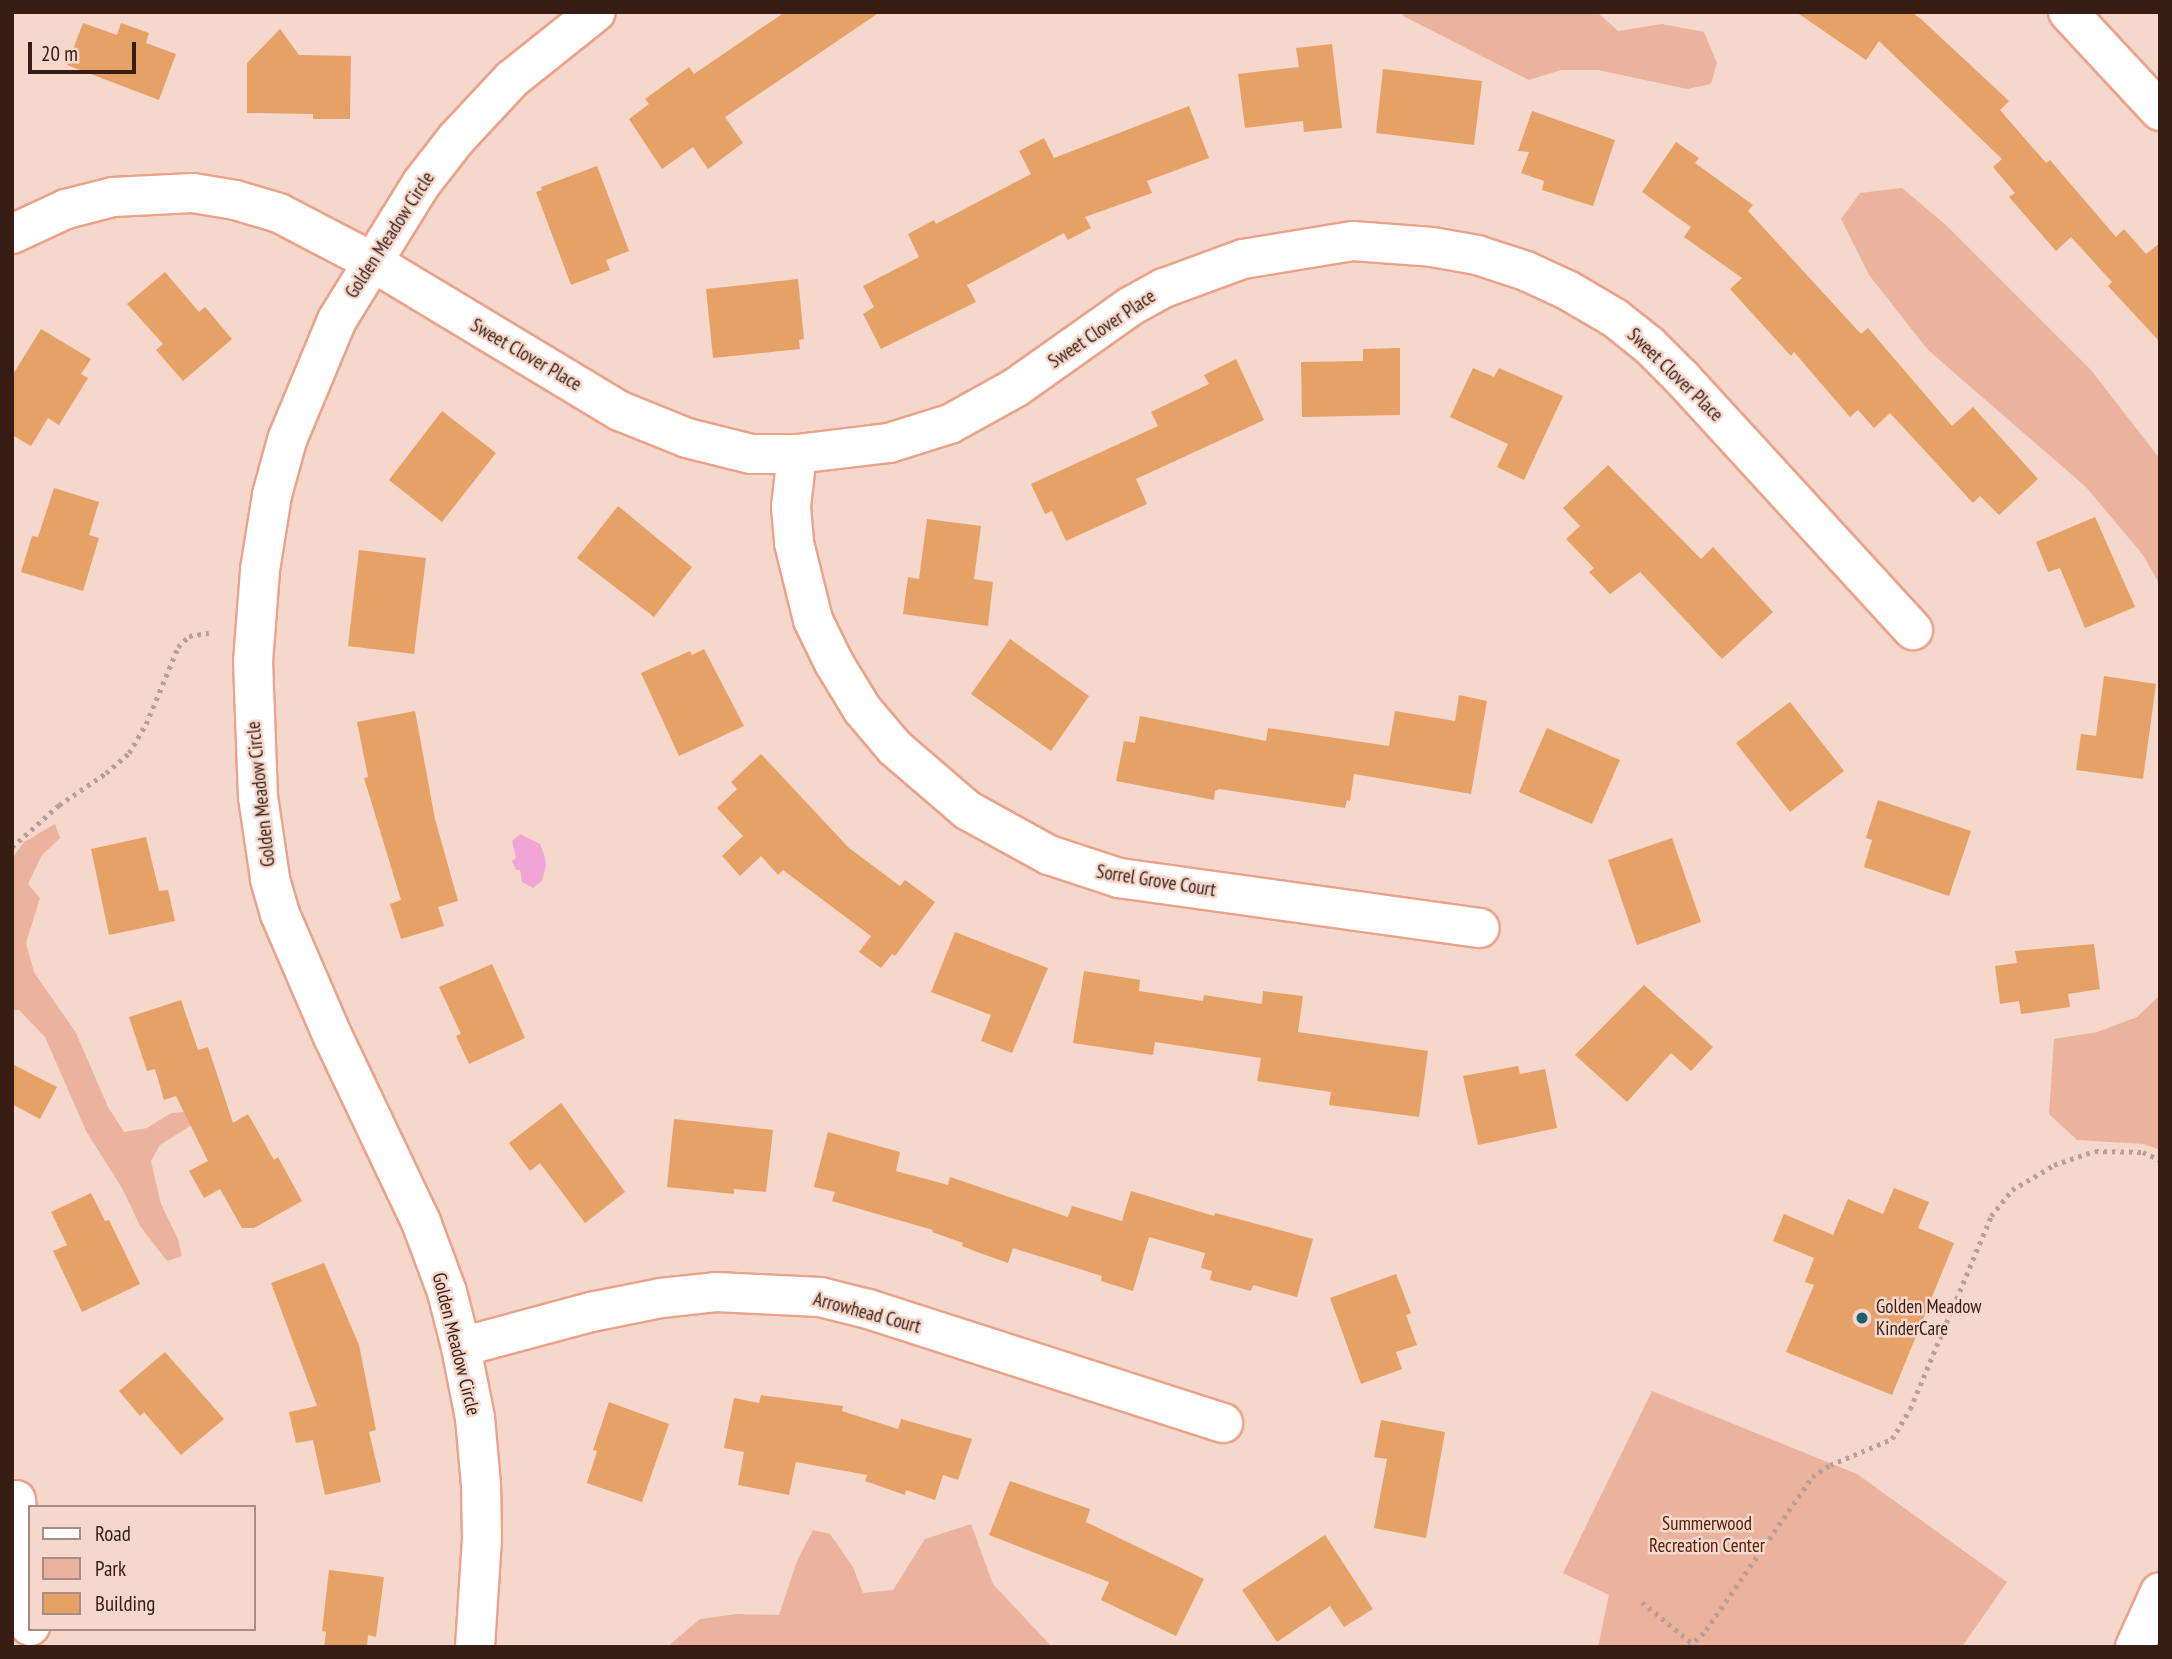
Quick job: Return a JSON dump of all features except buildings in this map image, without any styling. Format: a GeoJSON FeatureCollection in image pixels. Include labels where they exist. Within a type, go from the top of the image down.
{"type":"FeatureCollection","features":[{"type":"Feature","properties":{"kind":"street","name":"Golden Meadow Circle"},"geometry":{"type":"LineString","coordinates":[[475,1647],[482,1540],[481,1485],[475,1418],[461,1347],[447,1292],[421,1222],[332,1037],[280,914],[270,878],[258,797],[253,662],[260,570],[272,495],[287,440],[337,320],[421,184],[456,139],[512,79],[596,12]]}},
{"type":"Feature","properties":{"kind":"street"},"geometry":{"type":"LineString","coordinates":[[2068,12],[2160,111]]}},
{"type":"Feature","properties":{"kind":"street","name":"Sweet Clover Place"},"geometry":{"type":"LineString","coordinates":[[14,228],[66,209],[113,198],[194,193],[235,200],[279,213],[371,261],[620,411],[687,438],[751,454],[797,454],[889,443],[950,424],[1015,388],[1131,306],[1164,288],[1243,259],[1353,241],[1432,247],[1477,255],[1526,271],[1569,290],[1615,318],[1640,339],[1682,378],[1913,630]]}},
{"type":"Feature","properties":{"kind":"street","name":"Sorrel Grove Court"},"geometry":{"type":"LineString","coordinates":[[797,454],[791,507],[794,543],[813,620],[834,663],[862,709],[905,758],[967,810],[1049,855],[1119,878],[1480,928]]}},
{"type":"Feature","properties":{"kind":"street","name":"Arrowhead Court"},"geometry":{"type":"LineString","coordinates":[[461,1347],[591,1312],[661,1298],[716,1292],[820,1297],[868,1309],[1223,1423]]}},
{"type":"Feature","properties":{"kind":"street"},"geometry":{"type":"LineString","coordinates":[[16,1500],[24,1606],[28,1621]]}},
{"type":"Feature","properties":{"kind":"street"},"geometry":{"type":"LineString","coordinates":[[2135,1647],[2160,1592]]}},
{"type":"Feature","properties":{"kind":"path"},"geometry":{"type":"LineString","coordinates":[[12,848],[59,805],[107,773],[129,753],[146,724],[178,647],[189,636],[209,633]]}},
{"type":"Feature","properties":{"kind":"path"},"geometry":{"type":"LineString","coordinates":[[1642,1602],[1692,1646],[1812,1477],[1830,1465],[1892,1439],[1910,1409],[1991,1216],[2012,1190],[2054,1165],[2095,1151],[2143,1152],[2160,1160]]}},
{"type":"Feature","properties":{"kind":"green space"},"geometry":{"type":"Polygon","coordinates":[[[1402,12],[1597,12],[1618,31],[1662,24],[1704,32],[1717,63],[1711,84],[1687,89],[1598,70],[1561,70],[1529,80],[1403,16],[1402,12]]]}},
{"type":"Feature","properties":{"kind":"green space"},"geometry":{"type":"Polygon","coordinates":[[[1902,188],[1946,225],[2091,370],[2160,459],[2160,585],[2143,555],[2086,487],[1928,350],[1869,275],[1841,219],[1860,193],[1902,188]]]}},
{"type":"Feature","properties":{"kind":"green space"},"geometry":{"type":"Polygon","coordinates":[[[55,824],[60,838],[42,855],[28,884],[40,898],[26,943],[34,972],[76,1033],[108,1107],[124,1132],[147,1128],[171,1113],[196,1111],[195,1123],[160,1145],[151,1161],[161,1204],[178,1239],[182,1256],[167,1261],[140,1226],[122,1188],[86,1131],[45,1037],[19,1010],[12,1010],[12,858],[24,842],[55,824]]]}},
{"type":"Feature","properties":{"kind":"green space"},"geometry":{"type":"Polygon","coordinates":[[[2160,995],[2160,1150],[2144,1144],[2077,1140],[2049,1114],[2054,1039],[2097,1032],[2137,1017],[2160,995]]]}},
{"type":"Feature","properties":{"kind":"green space","name":"Summerwood Recreation Center"},"geometry":{"type":"Polygon","coordinates":[[[1652,1391],[1857,1474],[2007,1582],[1962,1647],[1598,1647],[1609,1595],[1563,1573],[1652,1391]]]}},
{"type":"Feature","properties":{"kind":"green space"},"geometry":{"type":"Polygon","coordinates":[[[971,1524],[993,1584],[1052,1647],[667,1647],[700,1619],[737,1614],[779,1615],[797,1561],[813,1530],[830,1534],[853,1567],[863,1593],[893,1590],[925,1539],[971,1524]]]}},
{"type":"Feature","properties":{"kind":"shaded area"},"geometry":{"type":"Polygon","coordinates":[[[520,834],[540,844],[544,854],[546,865],[542,881],[533,888],[522,882],[520,870],[516,870],[512,861],[516,858],[512,841],[520,834]]]}},
{"type":"Feature","properties":{"kind":"place","name":"Golden Meadow KinderCare"},"geometry":{"type":"Point","coordinates":[1862,1318]}}]}
